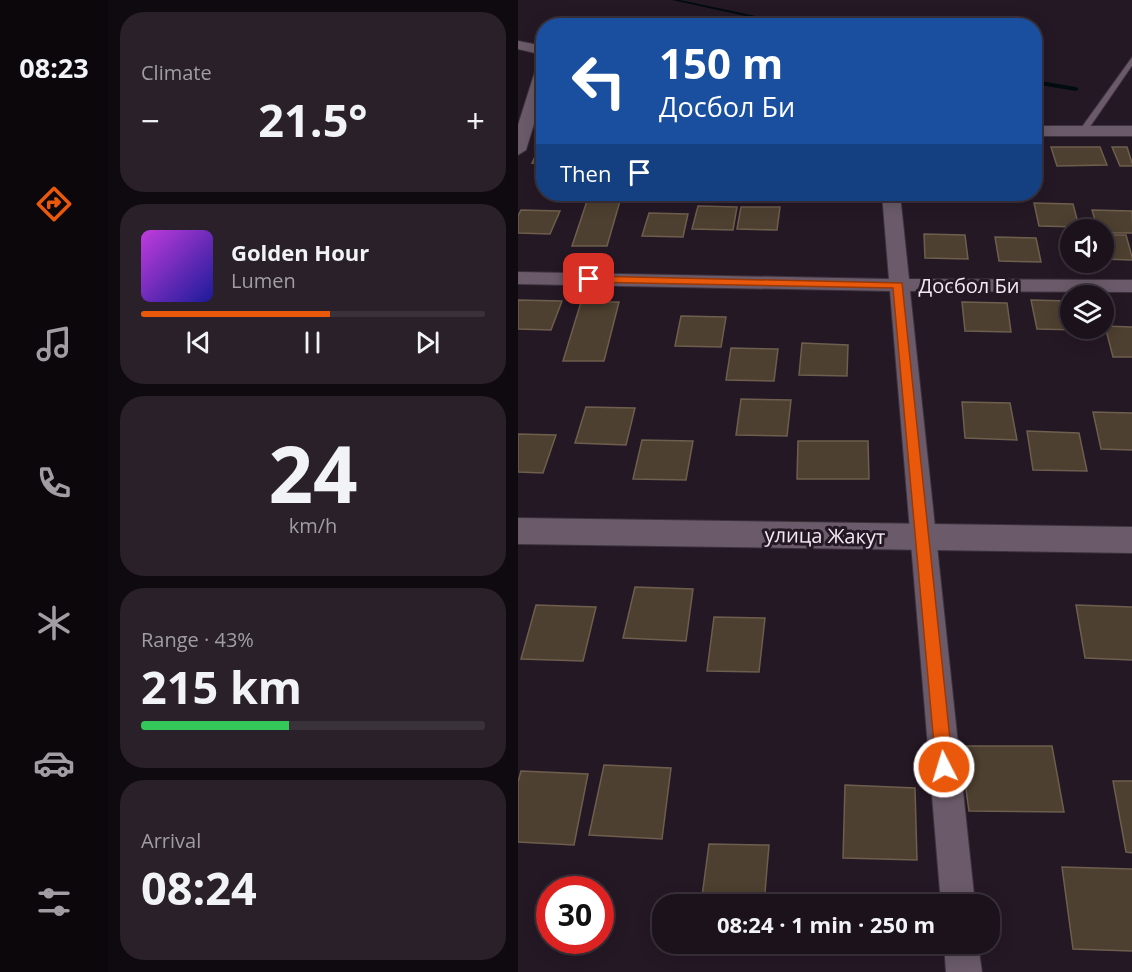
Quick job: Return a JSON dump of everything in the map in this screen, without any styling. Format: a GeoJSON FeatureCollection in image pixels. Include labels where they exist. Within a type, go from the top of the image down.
{"type":"FeatureCollection","features":[{"type":"Feature","properties":{"kind":"street"},"geometry":{"type":"LineString","coordinates":[[518,45],[536,49]]}},
{"type":"Feature","properties":{"kind":"street"},"geometry":{"type":"LineString","coordinates":[[518,150],[522,125],[536,87]]}},
{"type":"Feature","properties":{"kind":"street"},"geometry":{"type":"LineString","coordinates":[[1042,131],[1133,131]]}},
{"type":"Feature","properties":{"kind":"street"},"geometry":{"type":"LineString","coordinates":[[892,201],[957,894]]}},
{"type":"Feature","properties":{"kind":"street","name":"Досбол Би"},"geometry":{"type":"LineString","coordinates":[[518,278],[898,285],[1133,286]]}},
{"type":"Feature","properties":{"kind":"street","name":"улица Жакут"},"geometry":{"type":"LineString","coordinates":[[518,531],[1133,540]]}},
{"type":"Feature","properties":{"kind":"street"},"geometry":{"type":"LineString","coordinates":[[962,954],[964,972]]}},
{"type":"Feature","properties":{"kind":"lane"},"geometry":{"type":"LineString","coordinates":[[1083,131],[1133,58]]}},
{"type":"Feature","properties":{"kind":"building"},"geometry":{"type":"Polygon","coordinates":[[[1051,147],[1100,147],[1107,165],[1057,166],[1051,147]]]}},
{"type":"Feature","properties":{"kind":"building"},"geometry":{"type":"Polygon","coordinates":[[[1112,147],[1127,147],[1133,166],[1120,166],[1112,147]]]}},
{"type":"Feature","properties":{"kind":"building"},"geometry":{"type":"Polygon","coordinates":[[[587,201],[620,201],[607,246],[572,246],[587,201]]]}},
{"type":"Feature","properties":{"kind":"building"},"geometry":{"type":"Polygon","coordinates":[[[1034,203],[1073,204],[1077,219],[1060,219],[1060,227],[1039,226],[1034,203]]]}},
{"type":"Feature","properties":{"kind":"building"},"geometry":{"type":"Polygon","coordinates":[[[698,206],[737,207],[733,230],[692,229],[698,206]]]}},
{"type":"Feature","properties":{"kind":"building"},"geometry":{"type":"Polygon","coordinates":[[[741,207],[780,207],[777,230],[737,229],[741,207]]]}},
{"type":"Feature","properties":{"kind":"building"},"geometry":{"type":"Polygon","coordinates":[[[521,210],[560,211],[550,234],[518,233],[518,216],[521,210]]]}},
{"type":"Feature","properties":{"kind":"building"},"geometry":{"type":"Polygon","coordinates":[[[1092,210],[1132,211],[1133,233],[1114,233],[1114,219],[1095,219],[1092,210]]]}},
{"type":"Feature","properties":{"kind":"building"},"geometry":{"type":"Polygon","coordinates":[[[649,213],[688,214],[683,237],[642,236],[649,213]]]}},
{"type":"Feature","properties":{"kind":"building"},"geometry":{"type":"Polygon","coordinates":[[[924,234],[965,235],[968,259],[925,258],[924,234]]]}},
{"type":"Feature","properties":{"kind":"building"},"geometry":{"type":"Polygon","coordinates":[[[1114,235],[1126,235],[1133,260],[1114,259],[1114,235]]]}},
{"type":"Feature","properties":{"kind":"building"},"geometry":{"type":"Polygon","coordinates":[[[995,237],[1036,238],[1041,262],[999,261],[995,237]]]}},
{"type":"Feature","properties":{"kind":"building"},"geometry":{"type":"Polygon","coordinates":[[[518,300],[562,301],[551,330],[518,329],[518,300]]]}},
{"type":"Feature","properties":{"kind":"building"},"geometry":{"type":"Polygon","coordinates":[[[1031,300],[1060,301],[1060,330],[1037,329],[1031,300]]]}},
{"type":"Feature","properties":{"kind":"building"},"geometry":{"type":"Polygon","coordinates":[[[581,302],[619,302],[604,361],[563,361],[581,302]]]}},
{"type":"Feature","properties":{"kind":"building"},"geometry":{"type":"Polygon","coordinates":[[[962,302],[1007,303],[1011,332],[965,331],[962,302]]]}},
{"type":"Feature","properties":{"kind":"building"},"geometry":{"type":"Polygon","coordinates":[[[681,316],[726,317],[721,347],[675,346],[681,316]]]}},
{"type":"Feature","properties":{"kind":"building"},"geometry":{"type":"Polygon","coordinates":[[[1114,326],[1133,327],[1133,357],[1113,357],[1108,339],[1114,339],[1114,326]]]}},
{"type":"Feature","properties":{"kind":"building"},"geometry":{"type":"Polygon","coordinates":[[[802,343],[848,345],[847,376],[799,375],[802,343]]]}},
{"type":"Feature","properties":{"kind":"building"},"geometry":{"type":"Polygon","coordinates":[[[731,348],[778,349],[774,381],[726,380],[731,348]]]}},
{"type":"Feature","properties":{"kind":"building"},"geometry":{"type":"Polygon","coordinates":[[[741,399],[791,400],[787,436],[736,435],[741,399]]]}},
{"type":"Feature","properties":{"kind":"building"},"geometry":{"type":"Polygon","coordinates":[[[962,402],[1010,403],[1017,440],[965,438],[962,402]]]}},
{"type":"Feature","properties":{"kind":"building"},"geometry":{"type":"Polygon","coordinates":[[[586,407],[635,408],[626,445],[575,443],[586,407]]]}},
{"type":"Feature","properties":{"kind":"building"},"geometry":{"type":"Polygon","coordinates":[[[1093,412],[1133,413],[1133,450],[1101,449],[1093,412]]]}},
{"type":"Feature","properties":{"kind":"building"},"geometry":{"type":"Polygon","coordinates":[[[1027,431],[1079,433],[1087,471],[1033,470],[1027,431]]]}},
{"type":"Feature","properties":{"kind":"building"},"geometry":{"type":"Polygon","coordinates":[[[518,434],[556,435],[543,473],[518,472],[518,434]]]}},
{"type":"Feature","properties":{"kind":"building"},"geometry":{"type":"Polygon","coordinates":[[[642,440],[693,441],[686,480],[633,479],[642,440]]]}},
{"type":"Feature","properties":{"kind":"building"},"geometry":{"type":"Polygon","coordinates":[[[798,441],[868,441],[869,479],[797,479],[798,441]]]}},
{"type":"Feature","properties":{"kind":"building"},"geometry":{"type":"Polygon","coordinates":[[[635,587],[693,589],[686,641],[623,638],[635,587]]]}},
{"type":"Feature","properties":{"kind":"building"},"geometry":{"type":"Polygon","coordinates":[[[536,605],[596,607],[583,661],[521,659],[536,605]]]}},
{"type":"Feature","properties":{"kind":"building"},"geometry":{"type":"Polygon","coordinates":[[[1076,605],[1133,607],[1133,660],[1085,658],[1076,605]]]}},
{"type":"Feature","properties":{"kind":"building"},"geometry":{"type":"Polygon","coordinates":[[[714,617],[765,618],[759,672],[707,671],[714,617]]]}},
{"type":"Feature","properties":{"kind":"building"},"geometry":{"type":"Polygon","coordinates":[[[960,746],[1052,746],[1064,812],[969,811],[960,746]]]}},
{"type":"Feature","properties":{"kind":"building"},"geometry":{"type":"Polygon","coordinates":[[[604,765],[671,768],[662,839],[589,835],[604,765]]]}},
{"type":"Feature","properties":{"kind":"building"},"geometry":{"type":"Polygon","coordinates":[[[521,771],[588,774],[574,845],[518,842],[518,782],[521,771]]]}},
{"type":"Feature","properties":{"kind":"building"},"geometry":{"type":"Polygon","coordinates":[[[1113,781],[1133,781],[1133,853],[1126,852],[1113,781]]]}},
{"type":"Feature","properties":{"kind":"building"},"geometry":{"type":"Polygon","coordinates":[[[845,785],[915,788],[917,860],[843,858],[845,785]]]}},
{"type":"Feature","properties":{"kind":"building"},"geometry":{"type":"Polygon","coordinates":[[[709,844],[769,845],[765,894],[702,894],[709,844]]]}},
{"type":"Feature","properties":{"kind":"building"},"geometry":{"type":"Polygon","coordinates":[[[1062,867],[1133,869],[1133,951],[1073,949],[1062,867]]]}},
{"type":"Feature","properties":{"kind":"waterway"},"geometry":{"type":"LineString","coordinates":[[674,0],[762,18]]}},
{"type":"Feature","properties":{"kind":"waterway"},"geometry":{"type":"LineString","coordinates":[[1042,83],[1076,89]]}},
{"type":"Feature","properties":{"kind":"route"},"geometry":{"type":"LineString","coordinates":[[589,279],[898,285],[944,767]]}}]}
